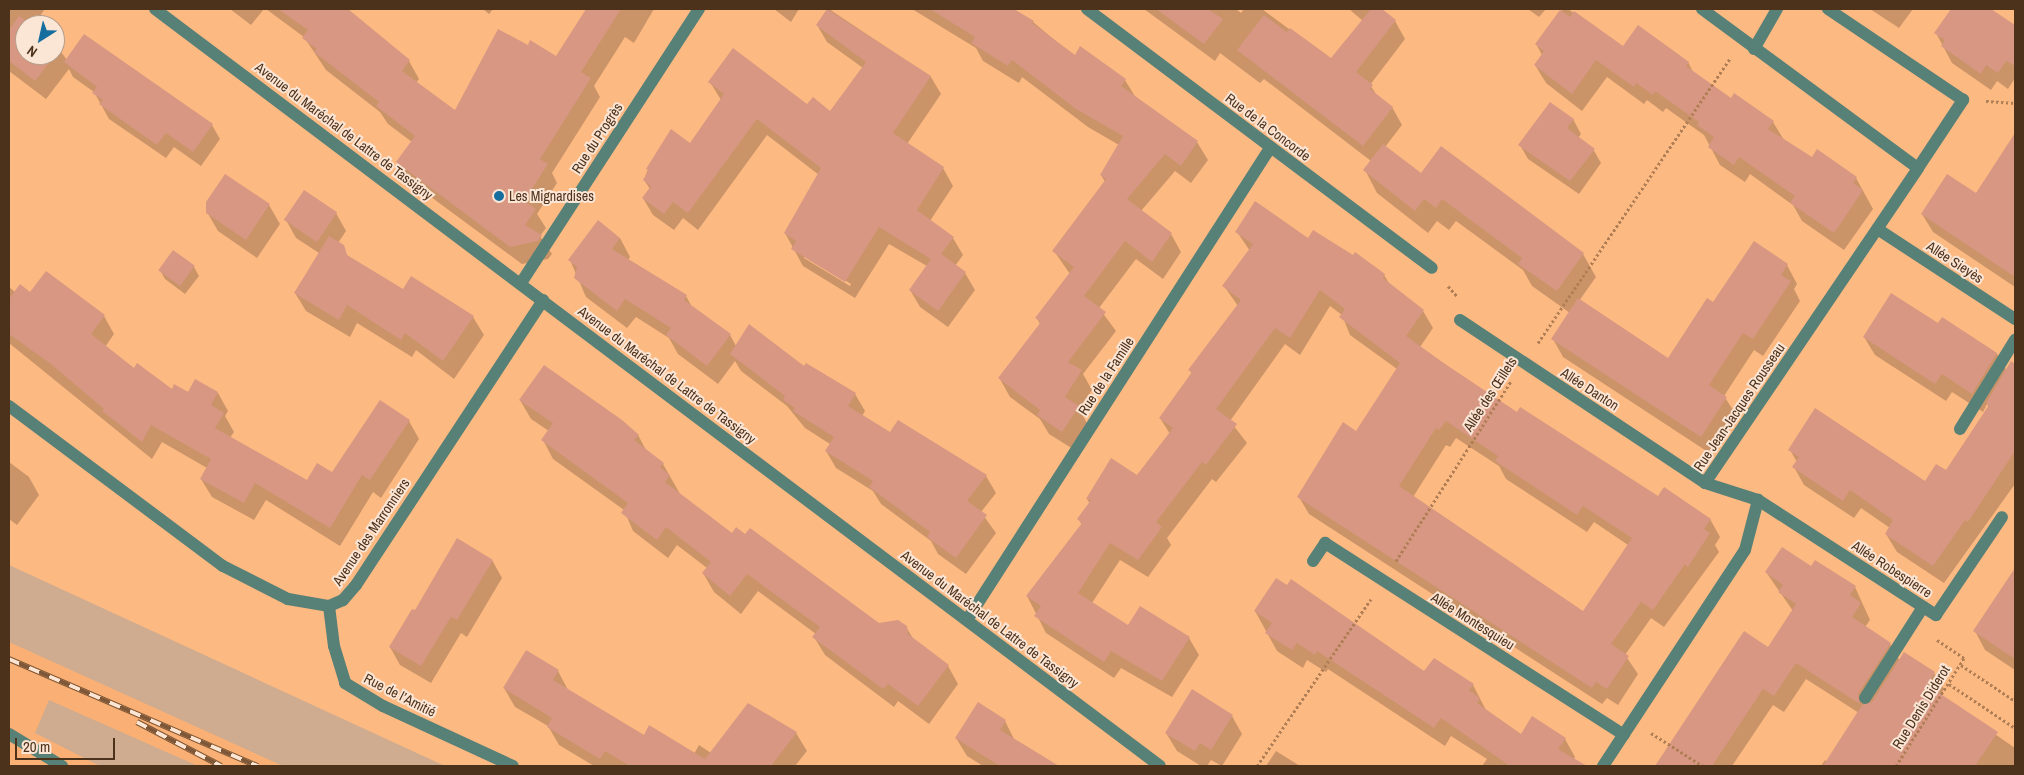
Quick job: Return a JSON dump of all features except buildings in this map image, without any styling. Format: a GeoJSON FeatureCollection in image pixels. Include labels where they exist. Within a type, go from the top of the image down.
{"type":"FeatureCollection","features":[{"type":"Feature","properties":{"kind":"street","name":"Avenue du Maréchal de Lattre de Tassigny"},"geometry":{"type":"LineString","coordinates":[[155,9],[521,282],[1160,766]]}},
{"type":"Feature","properties":{"kind":"street","name":"Rue du Progrès"},"geometry":{"type":"LineString","coordinates":[[521,282],[699,9]]}},
{"type":"Feature","properties":{"kind":"street","name":"Rue de la Concorde"},"geometry":{"type":"LineString","coordinates":[[1088,9],[1270,148],[1432,268]]}},
{"type":"Feature","properties":{"kind":"street"},"geometry":{"type":"LineString","coordinates":[[1702,9],[1918,168]]}},
{"type":"Feature","properties":{"kind":"street"},"geometry":{"type":"LineString","coordinates":[[1754,49],[1777,9]]}},
{"type":"Feature","properties":{"kind":"street"},"geometry":{"type":"LineString","coordinates":[[1828,9],[1963,100]]}},
{"type":"Feature","properties":{"kind":"street","name":"Rue Jean-Jacques Rousseau"},"geometry":{"type":"LineString","coordinates":[[1758,500],[1705,483],[1879,230],[1963,100]]}},
{"type":"Feature","properties":{"kind":"street","name":"Rue de la Famille"},"geometry":{"type":"LineString","coordinates":[[967,620],[1270,148]]}},
{"type":"Feature","properties":{"kind":"street","name":"Allée Sieyès"},"geometry":{"type":"LineString","coordinates":[[1879,230],[2015,319]]}},
{"type":"Feature","properties":{"kind":"street","name":"Avenue des Marronniers"},"geometry":{"type":"LineString","coordinates":[[330,606],[343,600],[356,585],[543,300]]}},
{"type":"Feature","properties":{"kind":"street","name":"Allée Danton"},"geometry":{"type":"LineString","coordinates":[[1460,320],[1705,483]]}},
{"type":"Feature","properties":{"kind":"street"},"geometry":{"type":"LineString","coordinates":[[1960,429],[2015,340]]}},
{"type":"Feature","properties":{"kind":"street"},"geometry":{"type":"LineString","coordinates":[[9,406],[223,566],[288,599],[330,606]]}},
{"type":"Feature","properties":{"kind":"street"},"geometry":{"type":"LineString","coordinates":[[1603,766],[1745,550],[1758,500]]}},
{"type":"Feature","properties":{"kind":"street","name":"Allée Robespierre"},"geometry":{"type":"LineString","coordinates":[[1758,500],[1936,615],[2002,517]]}},
{"type":"Feature","properties":{"kind":"street","name":"Allée Montesquieu"},"geometry":{"type":"LineString","coordinates":[[1313,561],[1326,543],[1383,582],[1624,735]]}},
{"type":"Feature","properties":{"kind":"street","name":"Rue de l’Amitié"},"geometry":{"type":"LineString","coordinates":[[330,606],[334,646],[345,683],[383,706],[514,766]]}},
{"type":"Feature","properties":{"kind":"street"},"geometry":{"type":"LineString","coordinates":[[1865,698],[1924,607]]}},
{"type":"Feature","properties":{"kind":"street"},"geometry":{"type":"LineString","coordinates":[[9,734],[62,766]]}},
{"type":"Feature","properties":{"kind":"path","name":"Allée des Œillets"},"geometry":{"type":"LineString","coordinates":[[1257,766],[1383,582],[1524,363],[1729,59],[1754,49]]}},
{"type":"Feature","properties":{"kind":"path"},"geometry":{"type":"LineString","coordinates":[[1963,100],[2015,102]]}},
{"type":"Feature","properties":{"kind":"path"},"geometry":{"type":"LineString","coordinates":[[1432,268],[1464,304],[1460,320]]}},
{"type":"Feature","properties":{"kind":"path"},"geometry":{"type":"LineString","coordinates":[[1936,615],[1925,631],[1964,658],[1961,665]]}},
{"type":"Feature","properties":{"kind":"path","name":"Rue Denis Diderot"},"geometry":{"type":"LineString","coordinates":[[1896,766],[1961,665],[2015,701]]}},
{"type":"Feature","properties":{"kind":"path"},"geometry":{"type":"LineString","coordinates":[[1949,684],[2015,728]]}},
{"type":"Feature","properties":{"kind":"path"},"geometry":{"type":"LineString","coordinates":[[1632,722],[1703,766]]}},
{"type":"Feature","properties":{"kind":"shaded area"},"geometry":{"type":"Polygon","coordinates":[[[9,565],[445,766],[283,766],[9,642],[9,565]]]}},
{"type":"Feature","properties":{"kind":"shaded area"},"geometry":{"type":"Polygon","coordinates":[[[9,568],[434,766],[9,766],[9,568]]]}},
{"type":"Feature","properties":{"kind":"shaded area"},"geometry":{"type":"Polygon","coordinates":[[[49,700],[198,766],[100,766],[35,733],[49,700]]]}},
{"type":"Feature","properties":{"kind":"railway"},"geometry":{"type":"LineString","coordinates":[[9,659],[258,766]]}},
{"type":"Feature","properties":{"kind":"railway"},"geometry":{"type":"LineString","coordinates":[[137,722],[221,766]]}},
{"type":"Feature","properties":{"kind":"place","name":"Les Mignardises"},"geometry":{"type":"Point","coordinates":[499,196]}}]}
